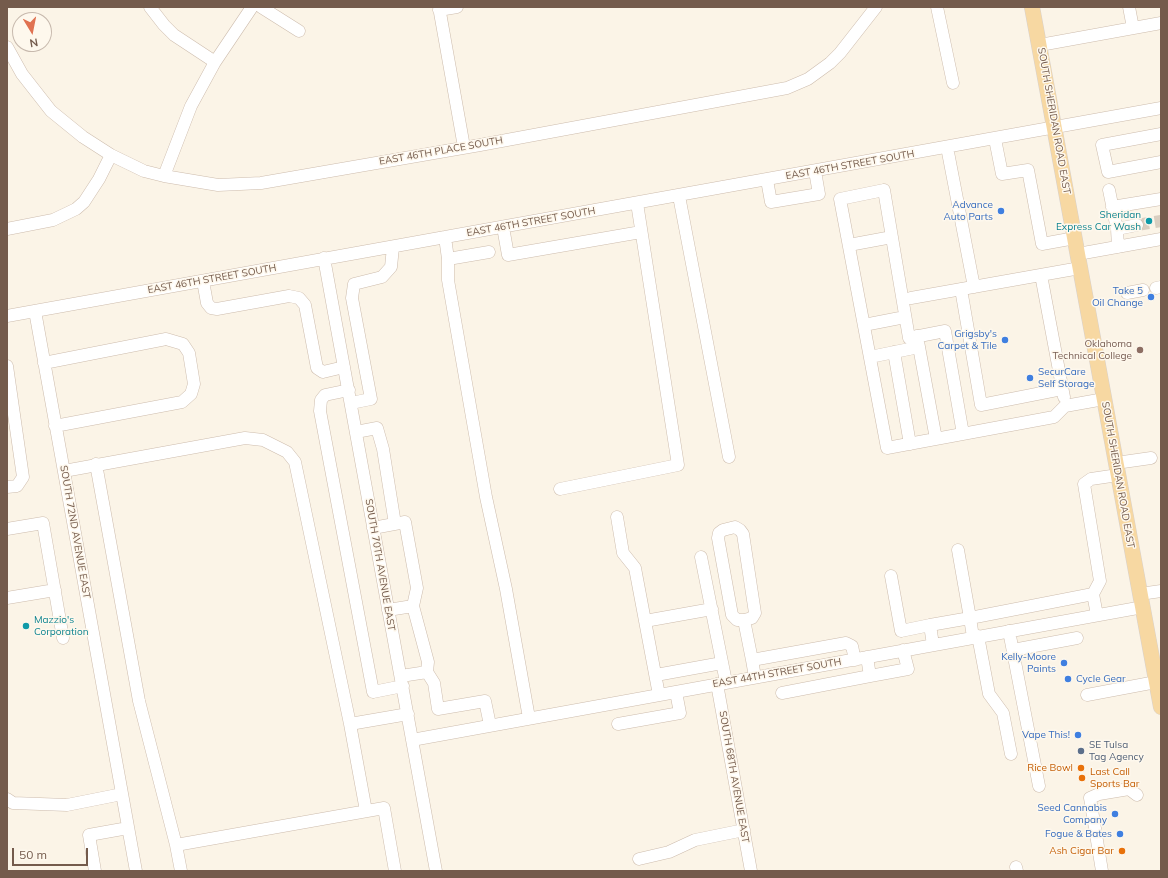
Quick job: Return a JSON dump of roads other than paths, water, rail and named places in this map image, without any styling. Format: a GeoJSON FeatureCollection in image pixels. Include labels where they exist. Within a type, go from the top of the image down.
{"type":"FeatureCollection","features":[{"type":"Feature","properties":{"kind":"main road","name":"SOUTH SHERIDAN ROAD EAST"},"geometry":{"type":"LineString","coordinates":[[1032,7],[1056,128],[1161,707]]}},
{"type":"Feature","properties":{"kind":"street"},"geometry":{"type":"LineString","coordinates":[[150,7],[174,35],[215,62]]}},
{"type":"Feature","properties":{"kind":"street"},"geometry":{"type":"LineString","coordinates":[[164,176],[191,106],[215,62],[252,7]]}},
{"type":"Feature","properties":{"kind":"street"},"geometry":{"type":"LineString","coordinates":[[261,7],[299,31]]}},
{"type":"Feature","properties":{"kind":"street"},"geometry":{"type":"LineString","coordinates":[[457,7],[439,9],[464,147]]}},
{"type":"Feature","properties":{"kind":"street","name":"EAST 46TH PLACE SOUTH"},"geometry":{"type":"LineString","coordinates":[[111,155],[144,171],[164,176],[218,185],[261,182],[464,147],[787,88],[808,79],[835,58],[876,7]]}},
{"type":"Feature","properties":{"kind":"street"},"geometry":{"type":"LineString","coordinates":[[937,7],[952,83]]}},
{"type":"Feature","properties":{"kind":"street"},"geometry":{"type":"LineString","coordinates":[[1129,7],[1133,28]]}},
{"type":"Feature","properties":{"kind":"street"},"geometry":{"type":"LineString","coordinates":[[1040,45],[1161,23]]}},
{"type":"Feature","properties":{"kind":"street"},"geometry":{"type":"LineString","coordinates":[[7,47],[22,74],[51,111],[83,137],[111,155],[96,185],[76,210],[53,220],[7,229]]}},
{"type":"Feature","properties":{"kind":"street","name":"EAST 46TH STREET SOUTH"},"geometry":{"type":"LineString","coordinates":[[7,316],[1161,108]]}},
{"type":"Feature","properties":{"kind":"street"},"geometry":{"type":"LineString","coordinates":[[1161,134],[1102,145],[1108,172],[1161,162]]}},
{"type":"Feature","properties":{"kind":"street"},"geometry":{"type":"LineString","coordinates":[[995,139],[1002,174],[1028,170],[1042,244],[1075,238]]}},
{"type":"Feature","properties":{"kind":"street"},"geometry":{"type":"LineString","coordinates":[[947,147],[974,287]]}},
{"type":"Feature","properties":{"kind":"street"},"geometry":{"type":"LineString","coordinates":[[767,180],[771,202],[820,194],[815,171]]}},
{"type":"Feature","properties":{"kind":"street"},"geometry":{"type":"LineString","coordinates":[[918,342],[909,338],[884,190],[840,199],[887,448],[1054,417],[1065,406],[1104,399]]}},
{"type":"Feature","properties":{"kind":"street"},"geometry":{"type":"LineString","coordinates":[[1109,190],[1117,229],[1118,246]]}},
{"type":"Feature","properties":{"kind":"street"},"geometry":{"type":"LineString","coordinates":[[679,196],[728,457]]}},
{"type":"Feature","properties":{"kind":"street"},"geometry":{"type":"LineString","coordinates":[[1112,207],[1161,199]]}},
{"type":"Feature","properties":{"kind":"street"},"geometry":{"type":"LineString","coordinates":[[560,490],[678,465],[637,203]]}},
{"type":"Feature","properties":{"kind":"street"},"geometry":{"type":"LineString","coordinates":[[1117,229],[1137,225]]}},
{"type":"Feature","properties":{"kind":"street"},"geometry":{"type":"LineString","coordinates":[[503,227],[508,255],[641,232]]}},
{"type":"Feature","properties":{"kind":"street"},"geometry":{"type":"LineString","coordinates":[[849,245],[892,237]]}},
{"type":"Feature","properties":{"kind":"street"},"geometry":{"type":"LineString","coordinates":[[445,238],[448,259],[448,280],[486,497],[506,589],[530,718]]}},
{"type":"Feature","properties":{"kind":"street"},"geometry":{"type":"LineString","coordinates":[[911,298],[1041,275],[1118,246],[1161,239]]}},
{"type":"Feature","properties":{"kind":"street"},"geometry":{"type":"LineString","coordinates":[[351,403],[371,399],[352,298],[354,284],[382,277],[392,267],[393,247]]}},
{"type":"Feature","properties":{"kind":"street"},"geometry":{"type":"LineString","coordinates":[[448,259],[488,252]]}},
{"type":"Feature","properties":{"kind":"street","name":"SOUTH 70TH AVENUE EAST"},"geometry":{"type":"LineString","coordinates":[[324,258],[436,871]]}},
{"type":"Feature","properties":{"kind":"street"},"geometry":{"type":"LineString","coordinates":[[1041,275],[1065,406]]}},
{"type":"Feature","properties":{"kind":"street"},"geometry":{"type":"LineString","coordinates":[[203,281],[207,303],[212,308],[217,309],[289,296],[299,298],[304,305],[317,368],[323,372],[344,367]]}},
{"type":"Feature","properties":{"kind":"street"},"geometry":{"type":"LineString","coordinates":[[961,289],[981,405],[1062,389]]}},
{"type":"Feature","properties":{"kind":"street"},"geometry":{"type":"LineString","coordinates":[[1127,293],[1143,290]]}},
{"type":"Feature","properties":{"kind":"street","name":"SOUTH 72ND AVENUE EAST"},"geometry":{"type":"LineString","coordinates":[[35,311],[136,871]]}},
{"type":"Feature","properties":{"kind":"street"},"geometry":{"type":"LineString","coordinates":[[864,325],[905,317]]}},
{"type":"Feature","properties":{"kind":"street"},"geometry":{"type":"LineString","coordinates":[[870,356],[894,352],[945,332],[963,434]]}},
{"type":"Feature","properties":{"kind":"street"},"geometry":{"type":"LineString","coordinates":[[44,363],[166,339],[183,344],[189,353],[194,384],[190,394],[182,402],[55,426]]}},
{"type":"Feature","properties":{"kind":"street"},"geometry":{"type":"LineString","coordinates":[[918,342],[936,439]]}},
{"type":"Feature","properties":{"kind":"street"},"geometry":{"type":"LineString","coordinates":[[894,352],[910,444]]}},
{"type":"Feature","properties":{"kind":"street"},"geometry":{"type":"LineString","coordinates":[[7,366],[23,477],[17,486],[7,487]]}},
{"type":"Feature","properties":{"kind":"street"},"geometry":{"type":"LineString","coordinates":[[349,390],[325,396],[321,400],[322,419],[373,692],[427,672]]}},
{"type":"Feature","properties":{"kind":"street"},"geometry":{"type":"LineString","coordinates":[[356,432],[377,428],[383,449],[395,524]]}},
{"type":"Feature","properties":{"kind":"street"},"geometry":{"type":"LineString","coordinates":[[64,471],[245,438],[263,440],[287,452],[295,462],[350,724],[366,811]]}},
{"type":"Feature","properties":{"kind":"street"},"geometry":{"type":"LineString","coordinates":[[1097,615],[1093,594],[1100,581],[1084,484],[1091,479],[1151,458]]}},
{"type":"Feature","properties":{"kind":"street"},"geometry":{"type":"LineString","coordinates":[[96,464],[139,700],[176,845],[181,871]]}},
{"type":"Feature","properties":{"kind":"street"},"geometry":{"type":"LineString","coordinates":[[617,517],[623,553],[635,568],[659,695]]}},
{"type":"Feature","properties":{"kind":"street"},"geometry":{"type":"LineString","coordinates":[[373,528],[405,522],[417,588],[413,606],[428,662],[427,672],[434,683],[438,709],[485,701],[490,725]]}},
{"type":"Feature","properties":{"kind":"street"},"geometry":{"type":"LineString","coordinates":[[7,529],[43,523],[64,638]]}},
{"type":"Feature","properties":{"kind":"street"},"geometry":{"type":"LineString","coordinates":[[735,527],[743,534],[756,613],[752,618],[744,620],[737,620],[732,615],[718,538],[719,533],[723,530],[735,527]]}},
{"type":"Feature","properties":{"kind":"street"},"geometry":{"type":"LineString","coordinates":[[958,550],[970,618],[976,637],[989,694],[1003,713],[1011,754]]}},
{"type":"Feature","properties":{"kind":"street","name":"SOUTH 68TH AVENUE EAST"},"geometry":{"type":"LineString","coordinates":[[701,557],[722,663],[722,683],[751,871]]}},
{"type":"Feature","properties":{"kind":"street"},"geometry":{"type":"LineString","coordinates":[[891,576],[901,631],[1093,594]]}},
{"type":"Feature","properties":{"kind":"street"},"geometry":{"type":"LineString","coordinates":[[7,598],[55,590]]}},
{"type":"Feature","properties":{"kind":"street","name":"EAST 44TH STREET SOUTH"},"geometry":{"type":"LineString","coordinates":[[412,740],[1097,615],[1141,601],[1161,591]]}},
{"type":"Feature","properties":{"kind":"street"},"geometry":{"type":"LineString","coordinates":[[388,610],[413,606]]}},
{"type":"Feature","properties":{"kind":"street"},"geometry":{"type":"LineString","coordinates":[[645,621],[712,609]]}},
{"type":"Feature","properties":{"kind":"street"},"geometry":{"type":"LineString","coordinates":[[744,620],[755,677]]}},
{"type":"Feature","properties":{"kind":"street"},"geometry":{"type":"LineString","coordinates":[[930,625],[933,645]]}},
{"type":"Feature","properties":{"kind":"street"},"geometry":{"type":"LineString","coordinates":[[1009,631],[1040,786]]}},
{"type":"Feature","properties":{"kind":"street"},"geometry":{"type":"LineString","coordinates":[[1013,650],[1077,638]]}},
{"type":"Feature","properties":{"kind":"street"},"geometry":{"type":"LineString","coordinates":[[752,660],[846,643],[852,646],[870,676]]}},
{"type":"Feature","properties":{"kind":"street"},"geometry":{"type":"LineString","coordinates":[[782,693],[908,669],[903,650]]}},
{"type":"Feature","properties":{"kind":"street"},"geometry":{"type":"LineString","coordinates":[[656,675],[722,663]]}},
{"type":"Feature","properties":{"kind":"street"},"geometry":{"type":"LineString","coordinates":[[1087,695],[1156,682]]}},
{"type":"Feature","properties":{"kind":"street"},"geometry":{"type":"LineString","coordinates":[[618,724],[680,713],[676,692]]}},
{"type":"Feature","properties":{"kind":"street"},"geometry":{"type":"LineString","coordinates":[[350,724],[408,714]]}},
{"type":"Feature","properties":{"kind":"street"},"geometry":{"type":"LineString","coordinates":[[1102,871],[1090,798],[1099,794],[1129,789],[1137,795]]}},
{"type":"Feature","properties":{"kind":"street"},"geometry":{"type":"LineString","coordinates":[[7,799],[13,803],[67,806],[122,794]]}},
{"type":"Feature","properties":{"kind":"street"},"geometry":{"type":"LineString","coordinates":[[176,845],[384,808],[395,871]]}},
{"type":"Feature","properties":{"kind":"street"},"geometry":{"type":"LineString","coordinates":[[95,871],[89,835],[128,828]]}},
{"type":"Feature","properties":{"kind":"street"},"geometry":{"type":"LineString","coordinates":[[639,859],[670,852],[695,840],[744,830]]}},
{"type":"Feature","properties":{"kind":"tunnel"},"geometry":{"type":"LineString","coordinates":[[1137,225],[1161,221]]}},
{"type":"Feature","properties":{"kind":"place","name":"Advance Auto Parts"},"geometry":{"type":"Point","coordinates":[1001,211]}},
{"type":"Feature","properties":{"kind":"place","name":"Sheridan Express Car Wash"},"geometry":{"type":"Point","coordinates":[1149,221]}},
{"type":"Feature","properties":{"kind":"place","name":"Take 5 Oil Change"},"geometry":{"type":"Point","coordinates":[1151,297]}},
{"type":"Feature","properties":{"kind":"place","name":"Grigsby's Carpet & Tile"},"geometry":{"type":"Point","coordinates":[1005,340]}},
{"type":"Feature","properties":{"kind":"place","name":"Oklahoma Technical College"},"geometry":{"type":"Point","coordinates":[1140,350]}},
{"type":"Feature","properties":{"kind":"place","name":"SecurCare Self Storage"},"geometry":{"type":"Point","coordinates":[1030,378]}},
{"type":"Feature","properties":{"kind":"place","name":"Mazzio's Corporation"},"geometry":{"type":"Point","coordinates":[26,626]}},
{"type":"Feature","properties":{"kind":"place","name":"Kelly-Moore Paints"},"geometry":{"type":"Point","coordinates":[1064,663]}},
{"type":"Feature","properties":{"kind":"place","name":"Cycle Gear"},"geometry":{"type":"Point","coordinates":[1068,679]}},
{"type":"Feature","properties":{"kind":"place","name":"Vape This!"},"geometry":{"type":"Point","coordinates":[1078,735]}},
{"type":"Feature","properties":{"kind":"place","name":"SE Tulsa Tag Agency"},"geometry":{"type":"Point","coordinates":[1081,751]}},
{"type":"Feature","properties":{"kind":"place","name":"Rice Bowl"},"geometry":{"type":"Point","coordinates":[1081,768]}},
{"type":"Feature","properties":{"kind":"place","name":"Last Call Sports Bar"},"geometry":{"type":"Point","coordinates":[1082,778]}},
{"type":"Feature","properties":{"kind":"place","name":"Seed Cannabis Company"},"geometry":{"type":"Point","coordinates":[1115,814]}},
{"type":"Feature","properties":{"kind":"place","name":"Fogue & Bates"},"geometry":{"type":"Point","coordinates":[1120,834]}},
{"type":"Feature","properties":{"kind":"place","name":"Ash Cigar Bar"},"geometry":{"type":"Point","coordinates":[1122,851]}}]}
